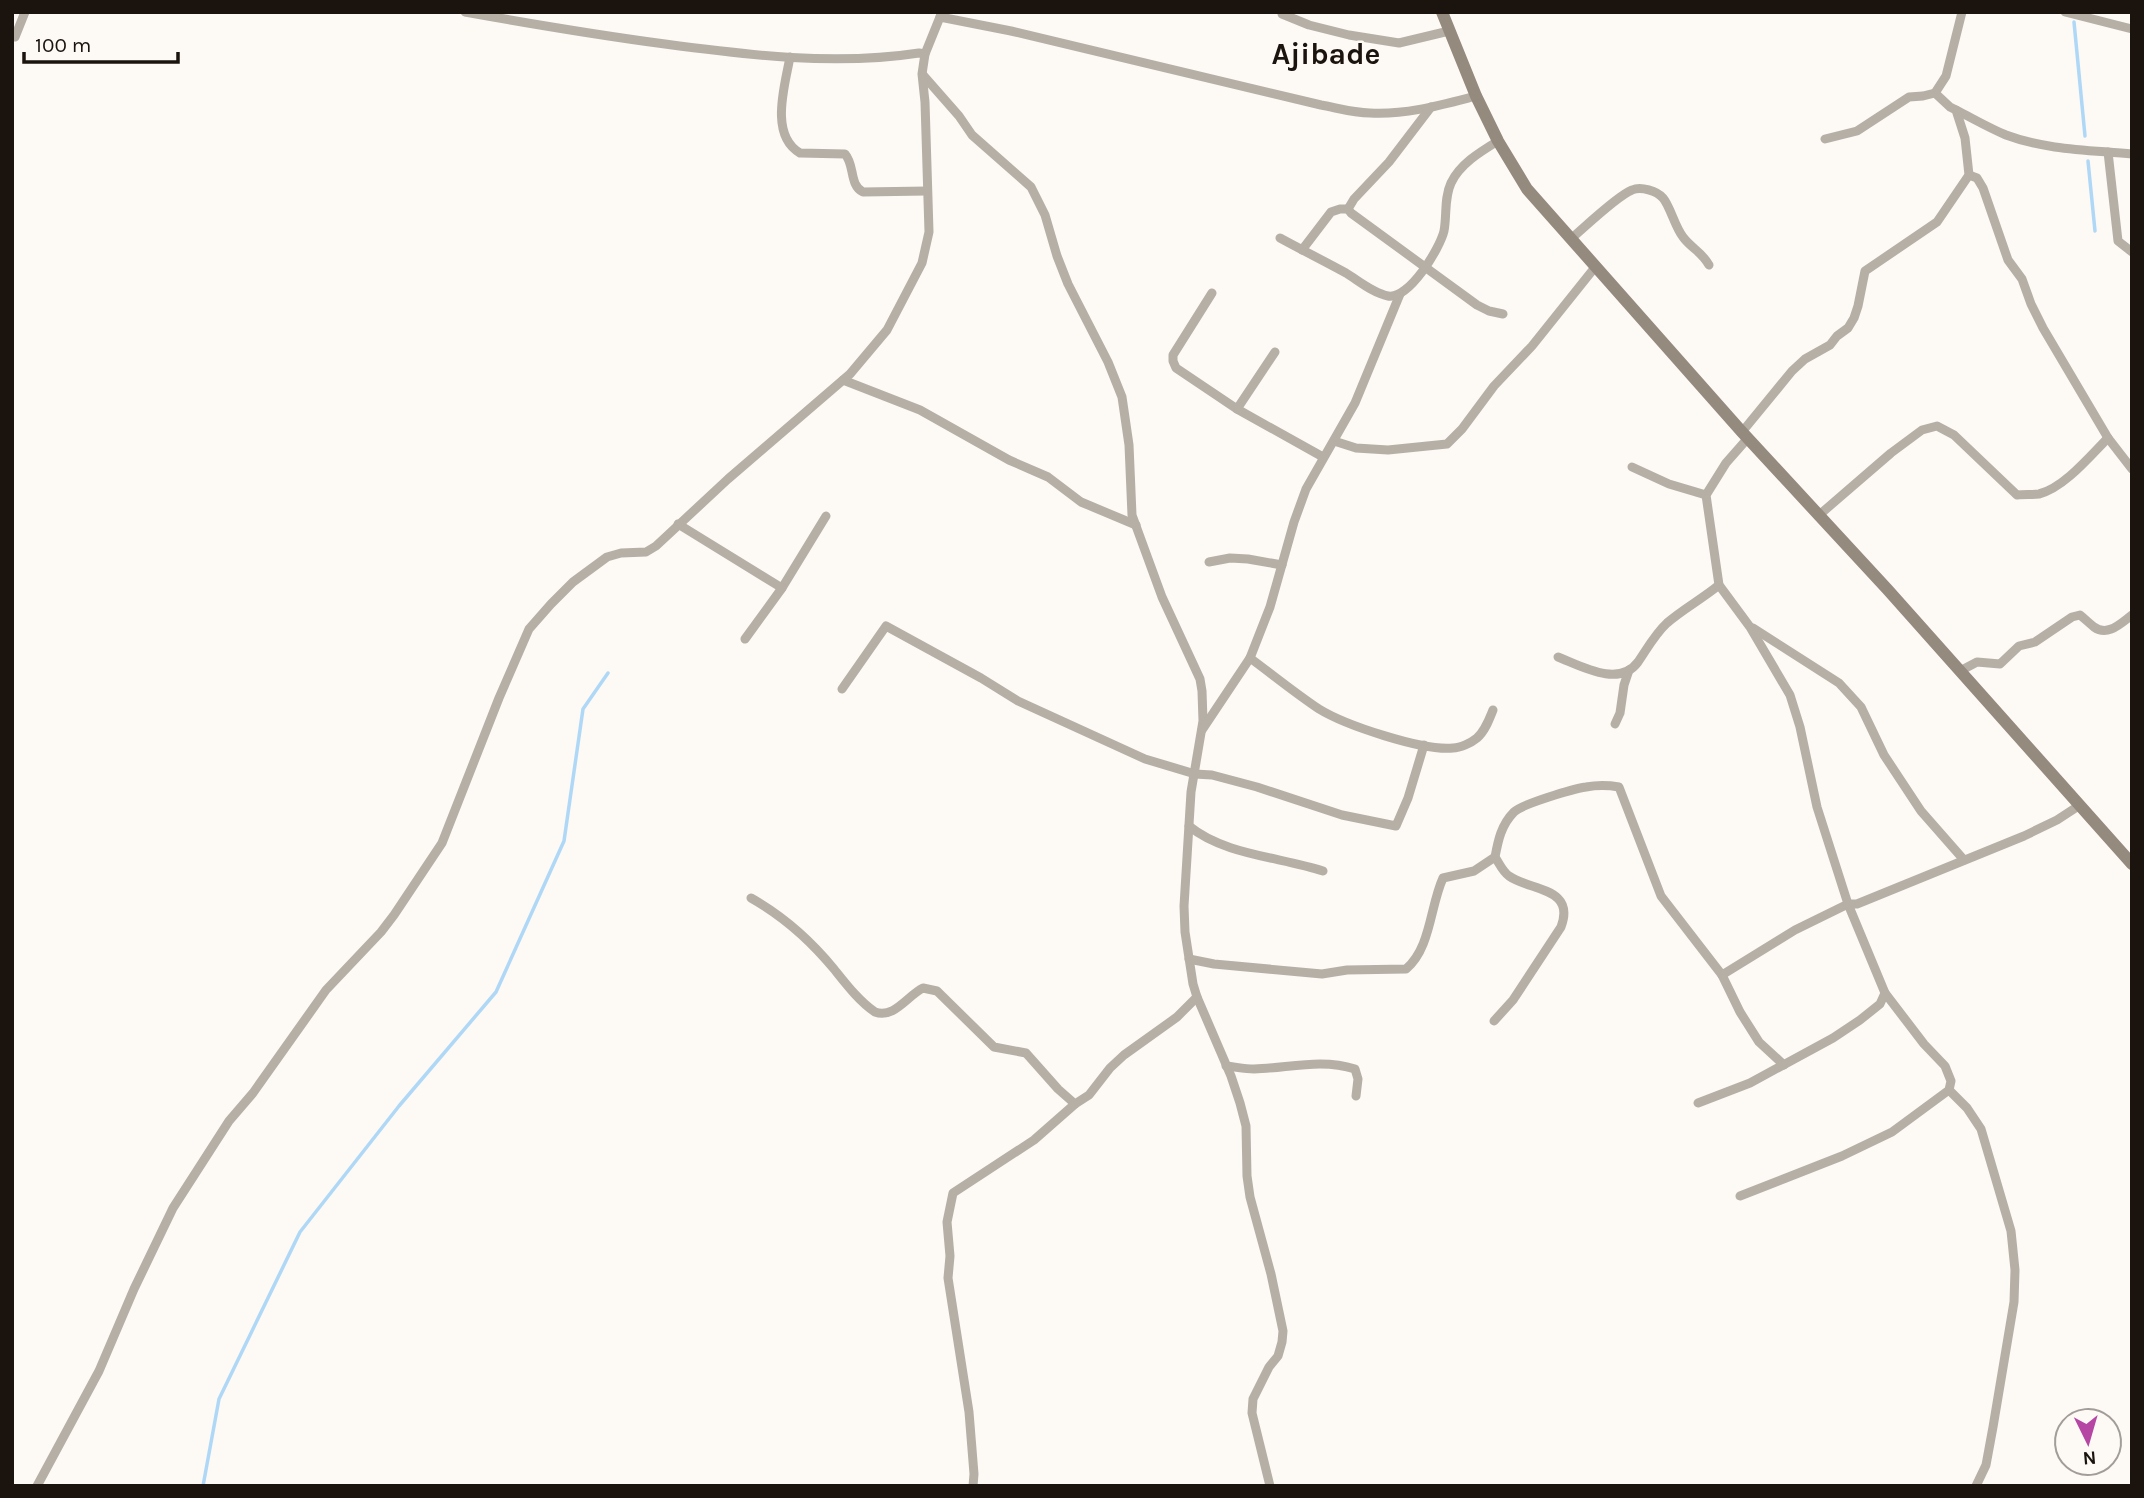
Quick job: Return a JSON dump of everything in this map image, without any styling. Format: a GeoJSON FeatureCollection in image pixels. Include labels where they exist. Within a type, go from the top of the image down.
{"type":"FeatureCollection","features":[{"type":"Feature","properties":{"kind":"main road"},"geometry":{"type":"LineString","coordinates":[[1442,12],[1476,96],[1498,141],[1527,189],[2132,864]]}},
{"type":"Feature","properties":{"kind":"street"},"geometry":{"type":"LineString","coordinates":[[15,37],[25,12]]}},
{"type":"Feature","properties":{"kind":"street"},"geometry":{"type":"LineString","coordinates":[[465,12],[550,28],[740,54],[870,58],[925,54]]}},
{"type":"Feature","properties":{"kind":"street"},"geometry":{"type":"LineString","coordinates":[[1825,139],[1857,131],[1909,97],[1935,93],[1946,76],[1962,12]]}},
{"type":"Feature","properties":{"kind":"street"},"geometry":{"type":"LineString","coordinates":[[2065,12],[2132,29]]}},
{"type":"Feature","properties":{"kind":"street"},"geometry":{"type":"LineString","coordinates":[[1282,14],[1309,25],[1399,43],[1449,31]]}},
{"type":"Feature","properties":{"kind":"street"},"geometry":{"type":"LineString","coordinates":[[37,1486],[99,1371],[173,1208],[229,1121],[253,1093],[326,990],[381,932],[442,843],[529,629],[573,582],[607,557],[621,553],[646,552],[656,546],[843,380],[887,330],[922,263],[929,232],[922,74],[925,54],[941,15],[1321,105],[1368,113],[1400,112],[1476,96]]}},
{"type":"Feature","properties":{"kind":"street"},"geometry":{"type":"LineString","coordinates":[[790,57],[780,118],[788,142],[794,150],[800,153],[845,155],[849,158],[855,186],[859,191],[928,191]]}},
{"type":"Feature","properties":{"kind":"street"},"geometry":{"type":"LineString","coordinates":[[922,74],[972,135],[1031,187],[1045,215],[1068,284],[1108,362],[1122,397],[1129,445],[1132,515],[1162,597],[1200,679],[1203,706],[1191,792],[1184,906],[1185,932],[1197,997],[1234,1085],[1245,1126],[1251,1197],[1283,1331],[1278,1356],[1269,1367],[1253,1399],[1252,1413],[1270,1486]]}},
{"type":"Feature","properties":{"kind":"street"},"geometry":{"type":"LineString","coordinates":[[1935,93],[1950,107],[2005,134],[2033,143],[2067,149],[2132,154]]}},
{"type":"Feature","properties":{"kind":"street"},"geometry":{"type":"LineString","coordinates":[[1348,209],[1389,162],[1431,107]]}},
{"type":"Feature","properties":{"kind":"street"},"geometry":{"type":"LineString","coordinates":[[1740,1196],[1842,1156],[1892,1132],[1949,1090],[1951,1081],[1945,1066],[1924,1044],[1885,993],[1848,904],[1816,807],[1800,727],[1790,695],[1750,627],[1719,584],[1706,495],[1745,435],[1793,371],[1805,359],[1830,345],[1848,328],[1858,306],[1865,271],[1937,222],[1969,175],[1965,138],[1956,110]]}},
{"type":"Feature","properties":{"kind":"street"},"geometry":{"type":"LineString","coordinates":[[1201,732],[1250,658],[1270,607],[1306,489],[1355,404],[1400,295],[1425,267],[1440,242],[1451,183],[1468,161],[1498,141]]}},
{"type":"Feature","properties":{"kind":"street"},"geometry":{"type":"LineString","coordinates":[[2108,152],[2118,241],[2132,252]]}},
{"type":"Feature","properties":{"kind":"street"},"geometry":{"type":"LineString","coordinates":[[1969,175],[1977,178],[1983,188],[2008,260],[2022,279],[2043,328],[2108,438],[2132,469]]}},
{"type":"Feature","properties":{"kind":"street"},"geometry":{"type":"LineString","coordinates":[[1572,238],[1624,195],[1640,188],[1663,198],[1684,239],[1702,253],[1709,265]]}},
{"type":"Feature","properties":{"kind":"street"},"geometry":{"type":"LineString","coordinates":[[1302,250],[1331,212],[1348,209]]}},
{"type":"Feature","properties":{"kind":"street"},"geometry":{"type":"LineString","coordinates":[[1348,209],[1477,305],[1503,314]]}},
{"type":"Feature","properties":{"kind":"street"},"geometry":{"type":"LineString","coordinates":[[1280,238],[1364,286],[1389,297],[1400,295]]}},
{"type":"Feature","properties":{"kind":"street"},"geometry":{"type":"LineString","coordinates":[[1334,441],[1356,448],[1388,450],[1447,444],[1462,429],[1494,386],[1532,346],[1596,266]]}},
{"type":"Feature","properties":{"kind":"street"},"geometry":{"type":"LineString","coordinates":[[1212,293],[1173,355],[1176,368],[1237,410],[1323,457]]}},
{"type":"Feature","properties":{"kind":"street"},"geometry":{"type":"LineString","coordinates":[[1237,410],[1275,352]]}},
{"type":"Feature","properties":{"kind":"street"},"geometry":{"type":"LineString","coordinates":[[843,380],[920,410],[1009,460],[1048,477],[1081,502],[1136,526]]}},
{"type":"Feature","properties":{"kind":"street"},"geometry":{"type":"LineString","coordinates":[[1818,516],[1891,453],[1923,430],[1937,426],[1954,435],[2017,495],[2040,494],[2061,482],[2108,438]]}},
{"type":"Feature","properties":{"kind":"street"},"geometry":{"type":"LineString","coordinates":[[1632,467],[1669,484],[1706,495]]}},
{"type":"Feature","properties":{"kind":"street"},"geometry":{"type":"LineString","coordinates":[[745,639],[782,588],[825,516]]}},
{"type":"Feature","properties":{"kind":"street"},"geometry":{"type":"LineString","coordinates":[[678,524],[782,588]]}},
{"type":"Feature","properties":{"kind":"street"},"geometry":{"type":"LineString","coordinates":[[1209,562],[1230,558],[1282,565]]}},
{"type":"Feature","properties":{"kind":"street"},"geometry":{"type":"LineString","coordinates":[[1558,657],[1604,674],[1617,675],[1629,670],[1636,665],[1650,642],[1666,624],[1719,584]]}},
{"type":"Feature","properties":{"kind":"street"},"geometry":{"type":"LineString","coordinates":[[1960,671],[1977,662],[2000,664],[2019,646],[2035,642],[2072,617],[2080,615],[2094,626],[2106,630],[2132,615]]}},
{"type":"Feature","properties":{"kind":"street"},"geometry":{"type":"LineString","coordinates":[[842,688],[886,626],[1018,701],[1145,759],[1195,774],[1212,775],[1257,787],[1342,815],[1396,826],[1408,798],[1424,745]]}},
{"type":"Feature","properties":{"kind":"street"},"geometry":{"type":"LineString","coordinates":[[1750,627],[1839,683],[1861,707],[1884,755],[1921,811],[1964,860]]}},
{"type":"Feature","properties":{"kind":"street"},"geometry":{"type":"LineString","coordinates":[[1250,658],[1320,709],[1343,721],[1368,731],[1424,745],[1453,748],[1467,744],[1478,738],[1487,726],[1493,710]]}},
{"type":"Feature","properties":{"kind":"street"},"geometry":{"type":"LineString","coordinates":[[1615,724],[1629,670]]}},
{"type":"Feature","properties":{"kind":"street"},"geometry":{"type":"LineString","coordinates":[[1494,1021],[1513,1000],[1565,917],[1562,905],[1553,893],[1508,875],[1495,857],[1498,836],[1507,821],[1522,806],[1583,787],[1619,787],[1661,895],[1722,975],[1740,1012],[1759,1042],[1784,1065]]}},
{"type":"Feature","properties":{"kind":"street"},"geometry":{"type":"LineString","coordinates":[[1722,975],[1795,930],[1848,904],[1857,904],[2024,836],[2080,805]]}},
{"type":"Feature","properties":{"kind":"street"},"geometry":{"type":"LineString","coordinates":[[1189,826],[1208,839],[1228,846],[1323,871]]}},
{"type":"Feature","properties":{"kind":"street"},"geometry":{"type":"LineString","coordinates":[[1189,959],[1214,964],[1322,974],[1347,970],[1406,969],[1421,950],[1443,878],[1474,872],[1495,857]]}},
{"type":"Feature","properties":{"kind":"street"},"geometry":{"type":"LineString","coordinates":[[751,898],[791,925],[875,1012],[888,1013],[922,988],[937,991],[994,1047],[1026,1053],[1075,1104]]}},
{"type":"Feature","properties":{"kind":"street"},"geometry":{"type":"LineString","coordinates":[[1698,1103],[1750,1083],[1784,1065],[1860,1020],[1880,1004],[1885,993]]}},
{"type":"Feature","properties":{"kind":"street"},"geometry":{"type":"LineString","coordinates":[[973,1486],[969,1412],[948,1278],[950,1256],[947,1222],[953,1193],[1034,1140],[1089,1095],[1124,1055],[1177,1017],[1197,997]]}},
{"type":"Feature","properties":{"kind":"street"},"geometry":{"type":"LineString","coordinates":[[1226,1066],[1254,1069],[1312,1063],[1338,1064],[1355,1069],[1358,1079],[1356,1096]]}},
{"type":"Feature","properties":{"kind":"street"},"geometry":{"type":"LineString","coordinates":[[1949,1090],[1967,1108],[1981,1129],[2011,1231],[2015,1270],[2014,1302],[1993,1427],[1986,1465],[1976,1486]]}},
{"type":"Feature","properties":{"kind":"waterway"},"geometry":{"type":"LineString","coordinates":[[2074,22],[2085,136]]}},
{"type":"Feature","properties":{"kind":"waterway"},"geometry":{"type":"LineString","coordinates":[[2088,161],[2095,231]]}},
{"type":"Feature","properties":{"kind":"waterway"},"geometry":{"type":"LineString","coordinates":[[203,1486],[219,1399],[300,1232],[399,1106],[496,992],[564,841],[583,709],[608,673]]}},
{"type":"Feature","properties":{"kind":"district","name":"Ajibade"},"geometry":{"type":"Point","coordinates":[1326,54]}}]}
